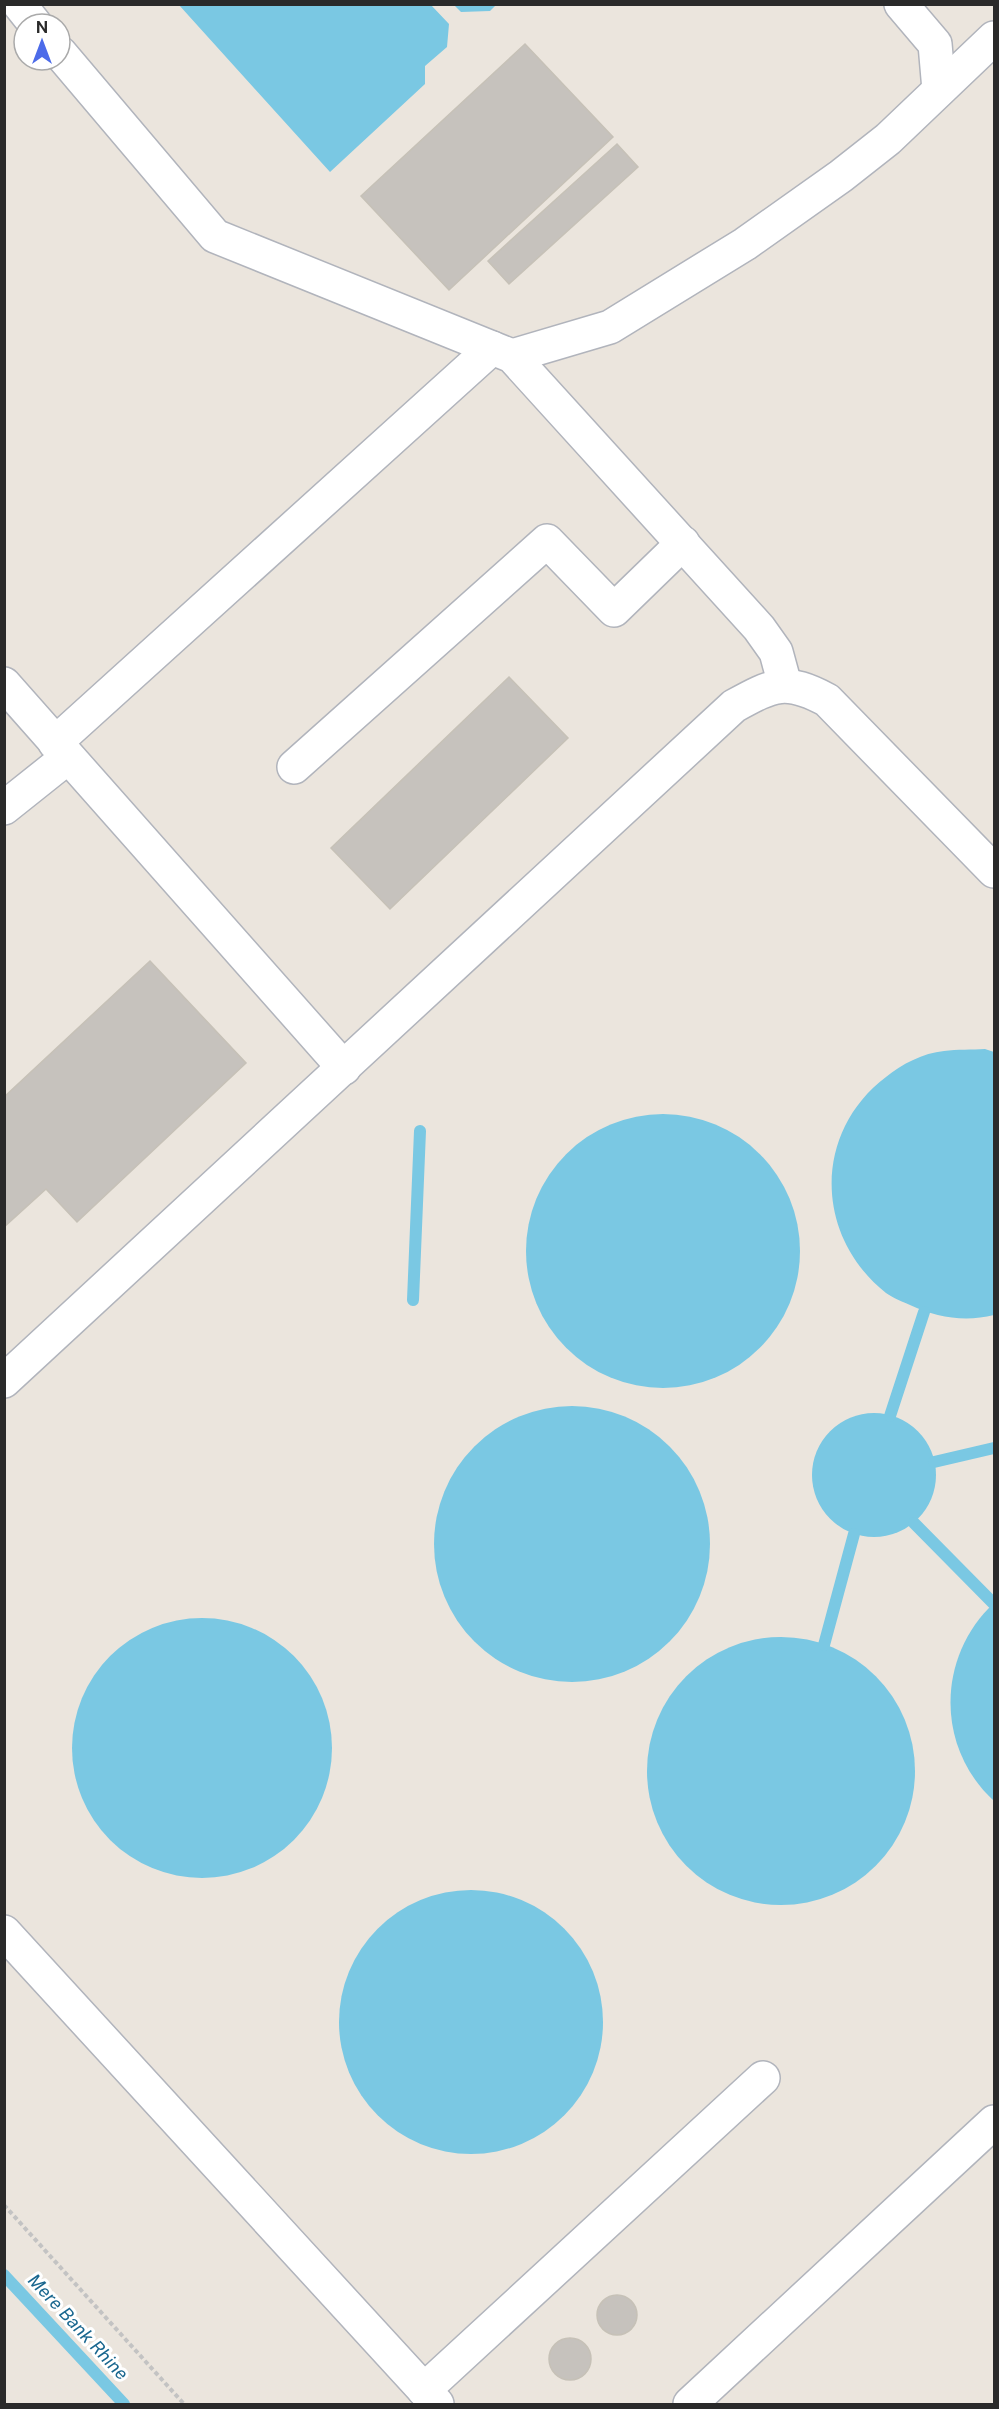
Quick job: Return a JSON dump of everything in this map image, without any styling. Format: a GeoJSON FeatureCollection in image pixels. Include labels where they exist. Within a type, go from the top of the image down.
{"type":"FeatureCollection","features":[{"type":"Feature","properties":{"kind":"lane"},"geometry":{"type":"LineString","coordinates":[[901,4],[935,44],[939,90]]}},
{"type":"Feature","properties":{"kind":"lane"},"geometry":{"type":"LineString","coordinates":[[4,808],[62,750],[502,352],[610,327],[745,244],[888,140],[994,38]]}},
{"type":"Feature","properties":{"kind":"lane"},"geometry":{"type":"LineString","coordinates":[[72,67],[215,236],[502,352],[683,543],[759,628],[776,652],[784,685]]}},
{"type":"Feature","properties":{"kind":"lane"},"geometry":{"type":"LineString","coordinates":[[294,767],[548,541],[614,610],[683,543]]}},
{"type":"Feature","properties":{"kind":"lane"},"geometry":{"type":"LineString","coordinates":[[4,684],[344,1068]]}},
{"type":"Feature","properties":{"kind":"lane"},"geometry":{"type":"LineString","coordinates":[[4,1381],[734,706],[758,693],[784,685],[805,688],[827,700],[994,872]]}},
{"type":"Feature","properties":{"kind":"lane"},"geometry":{"type":"LineString","coordinates":[[4,1932],[431,2397],[763,2078]]}},
{"type":"Feature","properties":{"kind":"lane"},"geometry":{"type":"LineString","coordinates":[[690,2404],[994,2122]]}},
{"type":"Feature","properties":{"kind":"path"},"geometry":{"type":"LineString","coordinates":[[4,2205],[184,2404]]}},
{"type":"Feature","properties":{"kind":"water"},"geometry":{"type":"Polygon","coordinates":[[[179,5],[431,5],[449,24],[447,47],[425,66],[425,84],[330,172],[179,5]]]}},
{"type":"Feature","properties":{"kind":"water"},"geometry":{"type":"Polygon","coordinates":[[[454,5],[496,5],[490,11],[461,12],[454,5]]]}},
{"type":"Feature","properties":{"kind":"water"},"geometry":{"type":"Polygon","coordinates":[[[985,1049],[994,1052],[994,1315],[952,1318],[920,1309],[892,1297],[862,1270],[845,1243],[835,1214],[832,1184],[835,1154],[845,1126],[862,1100],[892,1072],[913,1060],[936,1052],[985,1049]]]}},
{"type":"Feature","properties":{"kind":"water"},"geometry":{"type":"Polygon","coordinates":[[[650,1114],[676,1114],[716,1124],[739,1137],[760,1154],[777,1175],[790,1198],[798,1224],[800,1251],[798,1278],[790,1304],[777,1327],[760,1348],[728,1372],[703,1383],[676,1388],[650,1388],[623,1383],[598,1372],[576,1357],[557,1338],[542,1316],[531,1291],[526,1264],[526,1238],[531,1211],[542,1186],[557,1164],[576,1145],[598,1130],[623,1119],[650,1114]]]}},
{"type":"Feature","properties":{"kind":"water"},"geometry":{"type":"Polygon","coordinates":[[[586,1406],[625,1416],[637,1422],[660,1437],[679,1456],[700,1491],[708,1517],[710,1544],[708,1571],[700,1597],[687,1621],[670,1642],[649,1659],[625,1672],[586,1682],[558,1682],[519,1672],[507,1666],[484,1651],[465,1632],[444,1597],[436,1571],[434,1530],[444,1491],[450,1479],[465,1456],[484,1437],[519,1416],[545,1408],[586,1406]]]}},
{"type":"Feature","properties":{"kind":"water"},"geometry":{"type":"Polygon","coordinates":[[[874,1413],[898,1418],[918,1431],[931,1451],[936,1475],[931,1499],[918,1519],[898,1532],[874,1537],[850,1532],[830,1519],[817,1499],[812,1475],[817,1451],[830,1431],[850,1418],[874,1413]]]}},
{"type":"Feature","properties":{"kind":"water"},"geometry":{"type":"Polygon","coordinates":[[[994,1603],[994,1801],[975,1779],[961,1755],[953,1729],[950,1702],[953,1675],[961,1649],[975,1625],[994,1603]]]}},
{"type":"Feature","properties":{"kind":"water"},"geometry":{"type":"Polygon","coordinates":[[[189,1618],[215,1618],[252,1627],[285,1647],[303,1665],[323,1698],[330,1723],[332,1748],[330,1773],[323,1798],[303,1831],[285,1849],[252,1869],[240,1873],[215,1878],[189,1878],[152,1869],[119,1849],[101,1831],[81,1798],[77,1786],[72,1761],[72,1735],[81,1698],[101,1665],[119,1647],[152,1627],[164,1623],[189,1618]]]}},
{"type":"Feature","properties":{"kind":"water"},"geometry":{"type":"Polygon","coordinates":[[[781,1637],[820,1643],[844,1653],[876,1676],[899,1708],[909,1732],[915,1771],[909,1810],[899,1834],[876,1866],[844,1889],[820,1899],[781,1905],[742,1899],[718,1889],[686,1866],[663,1834],[653,1810],[647,1771],[653,1732],[663,1708],[686,1676],[718,1653],[742,1643],[781,1637]]]}},
{"type":"Feature","properties":{"kind":"water"},"geometry":{"type":"Polygon","coordinates":[[[471,1890],[509,1896],[533,1906],[564,1929],[587,1960],[597,1984],[603,2022],[597,2060],[587,2084],[564,2115],[533,2138],[509,2148],[471,2154],[433,2148],[409,2138],[378,2115],[355,2084],[345,2060],[339,2022],[345,1984],[355,1960],[378,1929],[409,1906],[433,1896],[471,1890]]]}},
{"type":"Feature","properties":{"kind":"building"},"geometry":{"type":"Polygon","coordinates":[[[525,44],[613,137],[449,290],[361,196],[525,44]]]}},
{"type":"Feature","properties":{"kind":"building"},"geometry":{"type":"Polygon","coordinates":[[[617,144],[638,167],[509,284],[488,261],[617,144]]]}},
{"type":"Feature","properties":{"kind":"building"},"geometry":{"type":"Polygon","coordinates":[[[509,677],[568,738],[390,909],[331,848],[509,677]]]}},
{"type":"Feature","properties":{"kind":"building"},"geometry":{"type":"Polygon","coordinates":[[[150,961],[246,1063],[77,1222],[46,1189],[4,1227],[4,1097],[150,961]]]}},
{"type":"Feature","properties":{"kind":"building"},"geometry":{"type":"Polygon","coordinates":[[[617,2295],[625,2296],[631,2301],[636,2307],[636,2323],[631,2329],[625,2334],[617,2335],[609,2334],[603,2329],[598,2323],[597,2315],[598,2307],[603,2301],[609,2296],[617,2295]]]}},
{"type":"Feature","properties":{"kind":"building"},"geometry":{"type":"Polygon","coordinates":[[[570,2338],[578,2339],[585,2344],[590,2351],[590,2367],[585,2374],[578,2379],[570,2380],[562,2379],[555,2374],[550,2367],[549,2359],[550,2351],[555,2344],[562,2339],[570,2338]]]}},
{"type":"Feature","properties":{"kind":"waterway"},"geometry":{"type":"LineString","coordinates":[[413,1300],[420,1131]]}},
{"type":"Feature","properties":{"kind":"waterway"},"geometry":{"type":"LineString","coordinates":[[890,1416],[924,1312]]}},
{"type":"Feature","properties":{"kind":"waterway"},"geometry":{"type":"LineString","coordinates":[[934,1462],[994,1448]]}},
{"type":"Feature","properties":{"kind":"waterway"},"geometry":{"type":"LineString","coordinates":[[914,1523],[994,1604]]}},
{"type":"Feature","properties":{"kind":"waterway"},"geometry":{"type":"LineString","coordinates":[[824,1645],[854,1534]]}},
{"type":"Feature","properties":{"kind":"waterway","name":"Mere Bank Rhine"},"geometry":{"type":"LineString","coordinates":[[4,2275],[124,2404]]}}]}
